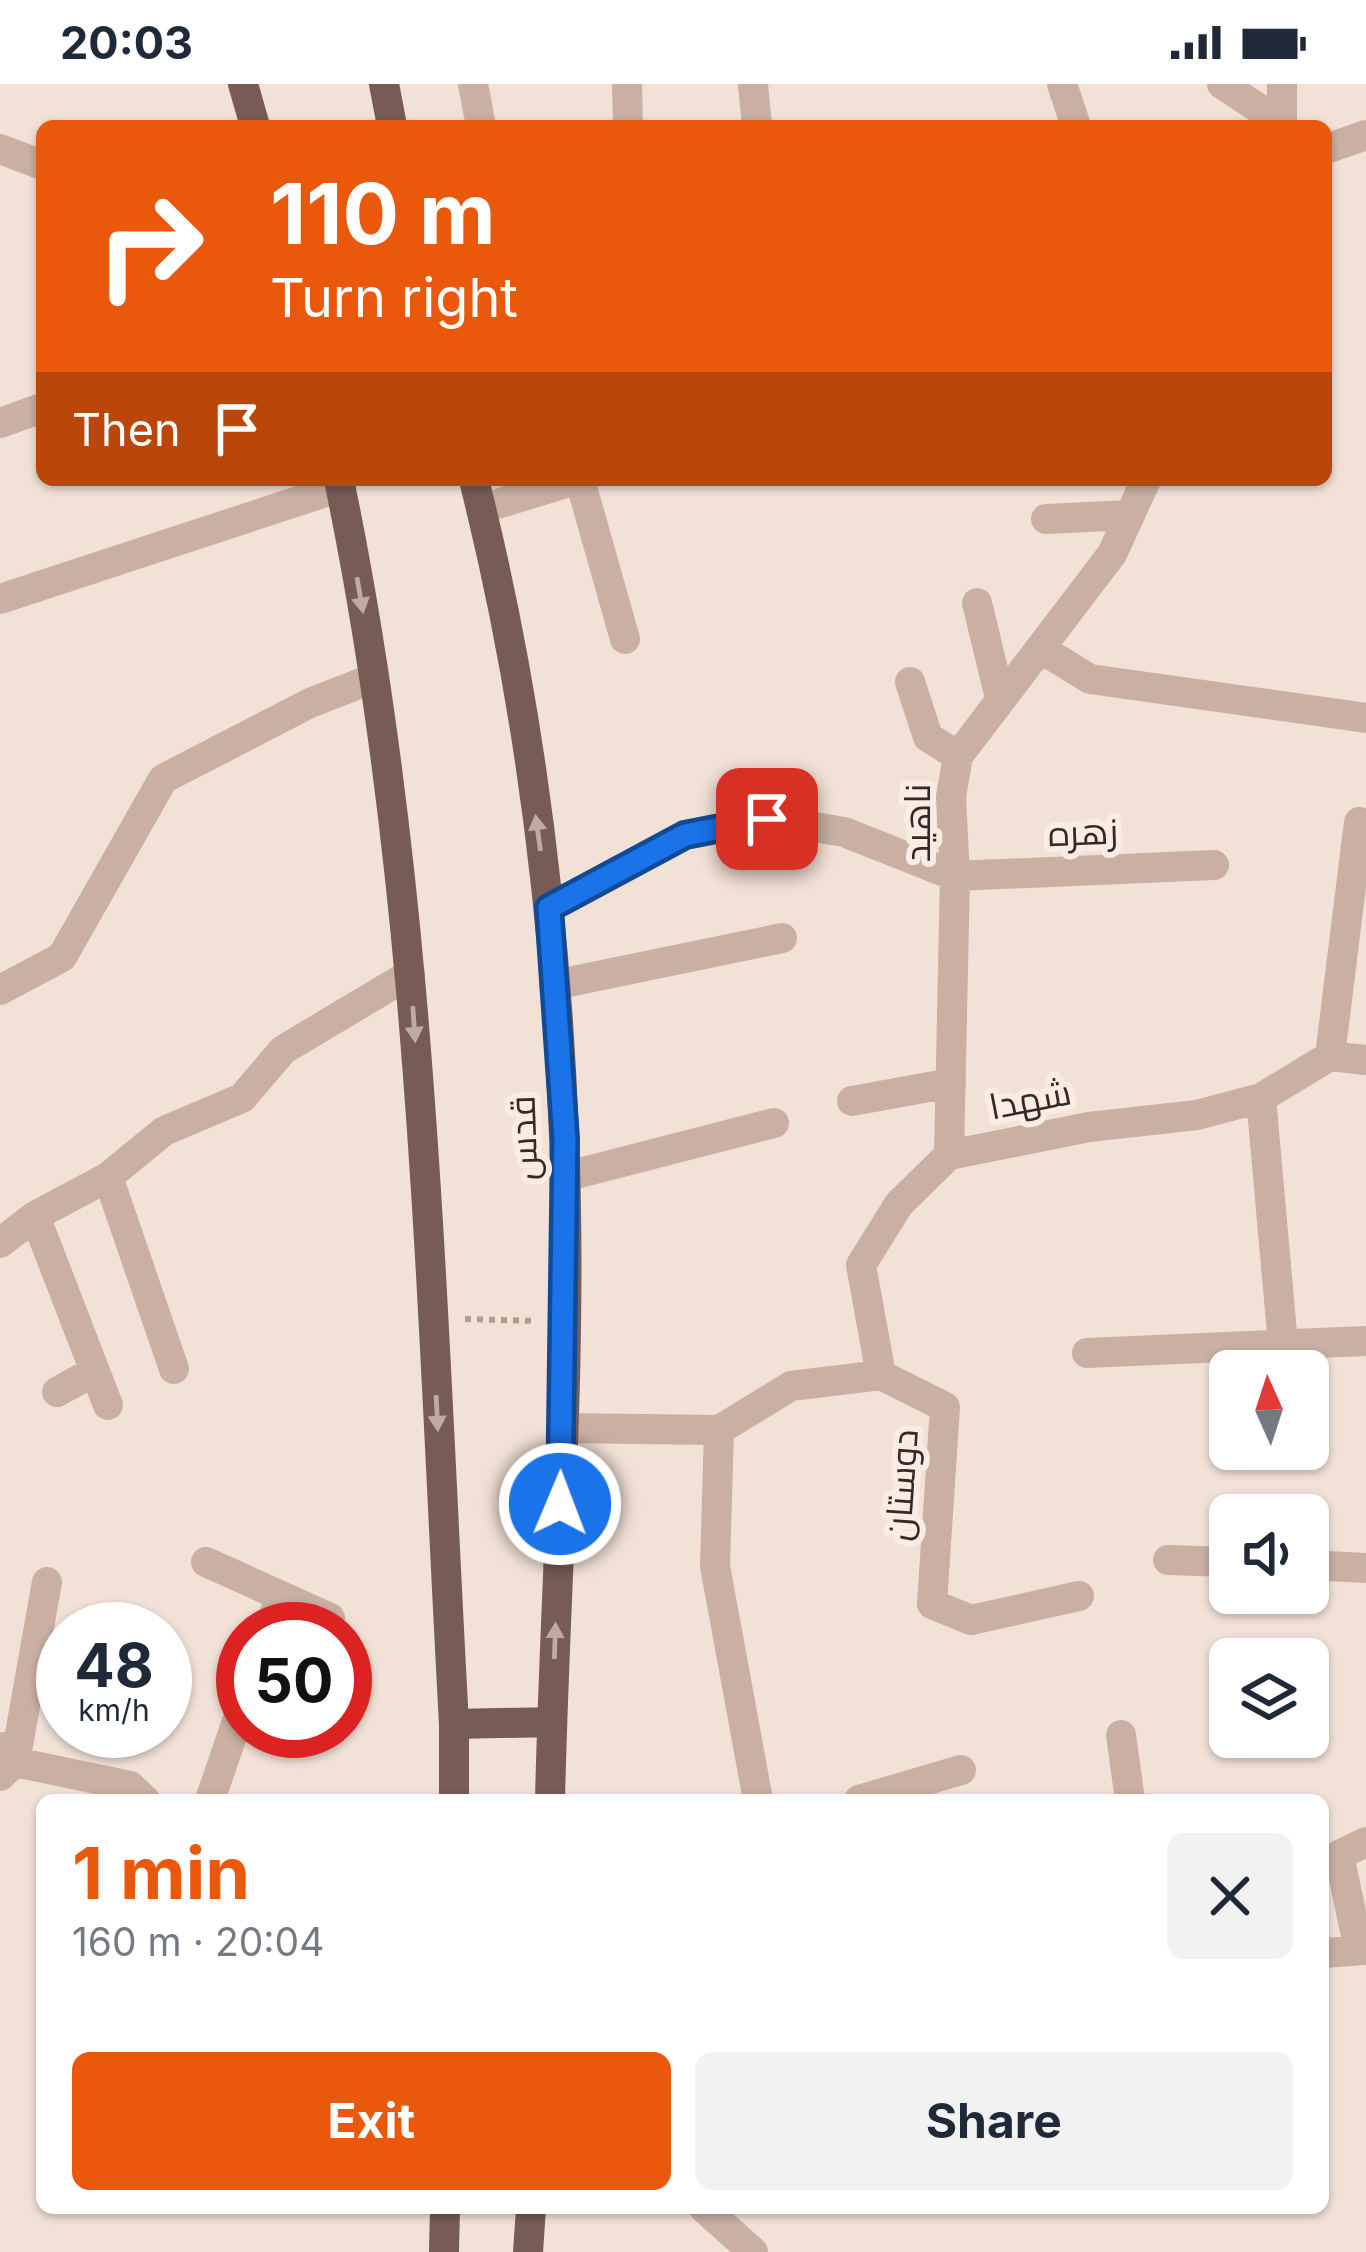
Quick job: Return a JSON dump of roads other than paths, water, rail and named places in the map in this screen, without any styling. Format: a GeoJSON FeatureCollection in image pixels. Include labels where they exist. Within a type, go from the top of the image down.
{"type":"FeatureCollection","features":[{"type":"Feature","properties":{"kind":"main road"},"geometry":{"type":"LineString","coordinates":[[243,84],[253,120]]}},
{"type":"Feature","properties":{"kind":"main road"},"geometry":{"type":"LineString","coordinates":[[383,84],[391,120]]}},
{"type":"Feature","properties":{"kind":"main road"},"geometry":{"type":"LineString","coordinates":[[340,486],[374,678],[410,974],[454,1724],[454,1794]]}},
{"type":"Feature","properties":{"kind":"main road","name":"قدس"},"geometry":{"type":"LineString","coordinates":[[478,495],[513,658],[549,908],[554,985],[564,1177],[550,1794]]}},
{"type":"Feature","properties":{"kind":"main road"},"geometry":{"type":"LineString","coordinates":[[454,1724],[552,1722]]}},
{"type":"Feature","properties":{"kind":"main road"},"geometry":{"type":"LineString","coordinates":[[443,2252],[446,2214]]}},
{"type":"Feature","properties":{"kind":"main road"},"geometry":{"type":"LineString","coordinates":[[529,2252],[531,2214]]}},
{"type":"Feature","properties":{"kind":"street"},"geometry":{"type":"LineString","coordinates":[[473,84],[480,120]]}},
{"type":"Feature","properties":{"kind":"street"},"geometry":{"type":"LineString","coordinates":[[627,84],[628,120]]}},
{"type":"Feature","properties":{"kind":"street"},"geometry":{"type":"LineString","coordinates":[[753,84],[756,120]]}},
{"type":"Feature","properties":{"kind":"street"},"geometry":{"type":"LineString","coordinates":[[1062,84],[1074,120]]}},
{"type":"Feature","properties":{"kind":"street"},"geometry":{"type":"LineString","coordinates":[[1222,84],[1270,120]]}},
{"type":"Feature","properties":{"kind":"street"},"geometry":{"type":"LineString","coordinates":[[1278,120],[1282,84]]}},
{"type":"Feature","properties":{"kind":"street"},"geometry":{"type":"LineString","coordinates":[[1332,147],[1366,135]]}},
{"type":"Feature","properties":{"kind":"street"},"geometry":{"type":"LineString","coordinates":[[0,149],[36,163]]}},
{"type":"Feature","properties":{"kind":"street"},"geometry":{"type":"LineString","coordinates":[[0,423],[36,410]]}},
{"type":"Feature","properties":{"kind":"street"},"geometry":{"type":"LineString","coordinates":[[0,599],[334,486]]}},
{"type":"Feature","properties":{"kind":"street"},"geometry":{"type":"LineString","coordinates":[[478,495],[538,486]]}},
{"type":"Feature","properties":{"kind":"street"},"geometry":{"type":"LineString","coordinates":[[580,486],[625,638]]}},
{"type":"Feature","properties":{"kind":"street","name":"ناهید"},"geometry":{"type":"LineString","coordinates":[[950,1155],[956,876],[951,797],[958,756],[1112,554],[1143,486]]}},
{"type":"Feature","properties":{"kind":"street"},"geometry":{"type":"LineString","coordinates":[[1046,520],[1130,515]]}},
{"type":"Feature","properties":{"kind":"street"},"geometry":{"type":"LineString","coordinates":[[976,603],[1000,698]]}},
{"type":"Feature","properties":{"kind":"street"},"geometry":{"type":"LineString","coordinates":[[1041,649],[1090,679],[1366,718]]}},
{"type":"Feature","properties":{"kind":"street"},"geometry":{"type":"LineString","coordinates":[[0,990],[62,957],[163,779],[310,703],[374,678]]}},
{"type":"Feature","properties":{"kind":"street"},"geometry":{"type":"LineString","coordinates":[[910,682],[928,737],[958,756]]}},
{"type":"Feature","properties":{"kind":"street"},"geometry":{"type":"LineString","coordinates":[[549,908],[685,835],[767,819],[844,832],[956,876]]}},
{"type":"Feature","properties":{"kind":"street"},"geometry":{"type":"LineString","coordinates":[[1359,823],[1330,1056],[1366,1060]]}},
{"type":"Feature","properties":{"kind":"street","name":"زهره"},"geometry":{"type":"LineString","coordinates":[[956,876],[1214,866]]}},
{"type":"Feature","properties":{"kind":"street"},"geometry":{"type":"LineString","coordinates":[[554,985],[782,938]]}},
{"type":"Feature","properties":{"kind":"street"},"geometry":{"type":"LineString","coordinates":[[0,1243],[35,1216],[108,1177],[164,1131],[242,1098],[283,1050],[410,974]]}},
{"type":"Feature","properties":{"kind":"street","name":"شهدا"},"geometry":{"type":"LineString","coordinates":[[881,1376],[861,1265],[899,1204],[950,1155],[1090,1127],[1198,1115],[1262,1098],[1330,1056]]}},
{"type":"Feature","properties":{"kind":"street"},"geometry":{"type":"LineString","coordinates":[[852,1101],[951,1082]]}},
{"type":"Feature","properties":{"kind":"street"},"geometry":{"type":"LineString","coordinates":[[1262,1098],[1283,1344]]}},
{"type":"Feature","properties":{"kind":"street"},"geometry":{"type":"LineString","coordinates":[[564,1177],[774,1123]]}},
{"type":"Feature","properties":{"kind":"street"},"geometry":{"type":"LineString","coordinates":[[108,1177],[174,1369]]}},
{"type":"Feature","properties":{"kind":"street"},"geometry":{"type":"LineString","coordinates":[[35,1216],[108,1405]]}},
{"type":"Feature","properties":{"kind":"street"},"geometry":{"type":"LineString","coordinates":[[1087,1353],[1366,1341]]}},
{"type":"Feature","properties":{"kind":"street"},"geometry":{"type":"LineString","coordinates":[[56,1393],[95,1371]]}},
{"type":"Feature","properties":{"kind":"street","name":"دوستان"},"geometry":{"type":"LineString","coordinates":[[719,1430],[790,1386],[881,1376],[945,1407],[932,1604],[971,1620],[1079,1596]]}},
{"type":"Feature","properties":{"kind":"street"},"geometry":{"type":"LineString","coordinates":[[561,1428],[719,1430],[715,1566],[757,1794]]}},
{"type":"Feature","properties":{"kind":"street"},"geometry":{"type":"LineString","coordinates":[[1168,1560],[1209,1561]]}},
{"type":"Feature","properties":{"kind":"street"},"geometry":{"type":"LineString","coordinates":[[206,1562],[294,1602]]}},
{"type":"Feature","properties":{"kind":"street"},"geometry":{"type":"LineString","coordinates":[[1329,1566],[1366,1568]]}},
{"type":"Feature","properties":{"kind":"street"},"geometry":{"type":"LineString","coordinates":[[47,1582],[5,1760],[130,1786],[139,1794]]}},
{"type":"Feature","properties":{"kind":"street"},"geometry":{"type":"LineString","coordinates":[[279,1602],[281,1596]]}},
{"type":"Feature","properties":{"kind":"street"},"geometry":{"type":"LineString","coordinates":[[1121,1735],[1129,1794]]}},
{"type":"Feature","properties":{"kind":"street"},"geometry":{"type":"LineString","coordinates":[[212,1794],[224,1758]]}},
{"type":"Feature","properties":{"kind":"street"},"geometry":{"type":"LineString","coordinates":[[879,1794],[961,1770]]}},
{"type":"Feature","properties":{"kind":"street"},"geometry":{"type":"LineString","coordinates":[[1329,1953],[1362,1950],[1340,1856],[1366,1842]]}},
{"type":"Feature","properties":{"kind":"street"},"geometry":{"type":"LineString","coordinates":[[711,2214],[753,2252]]}}]}
